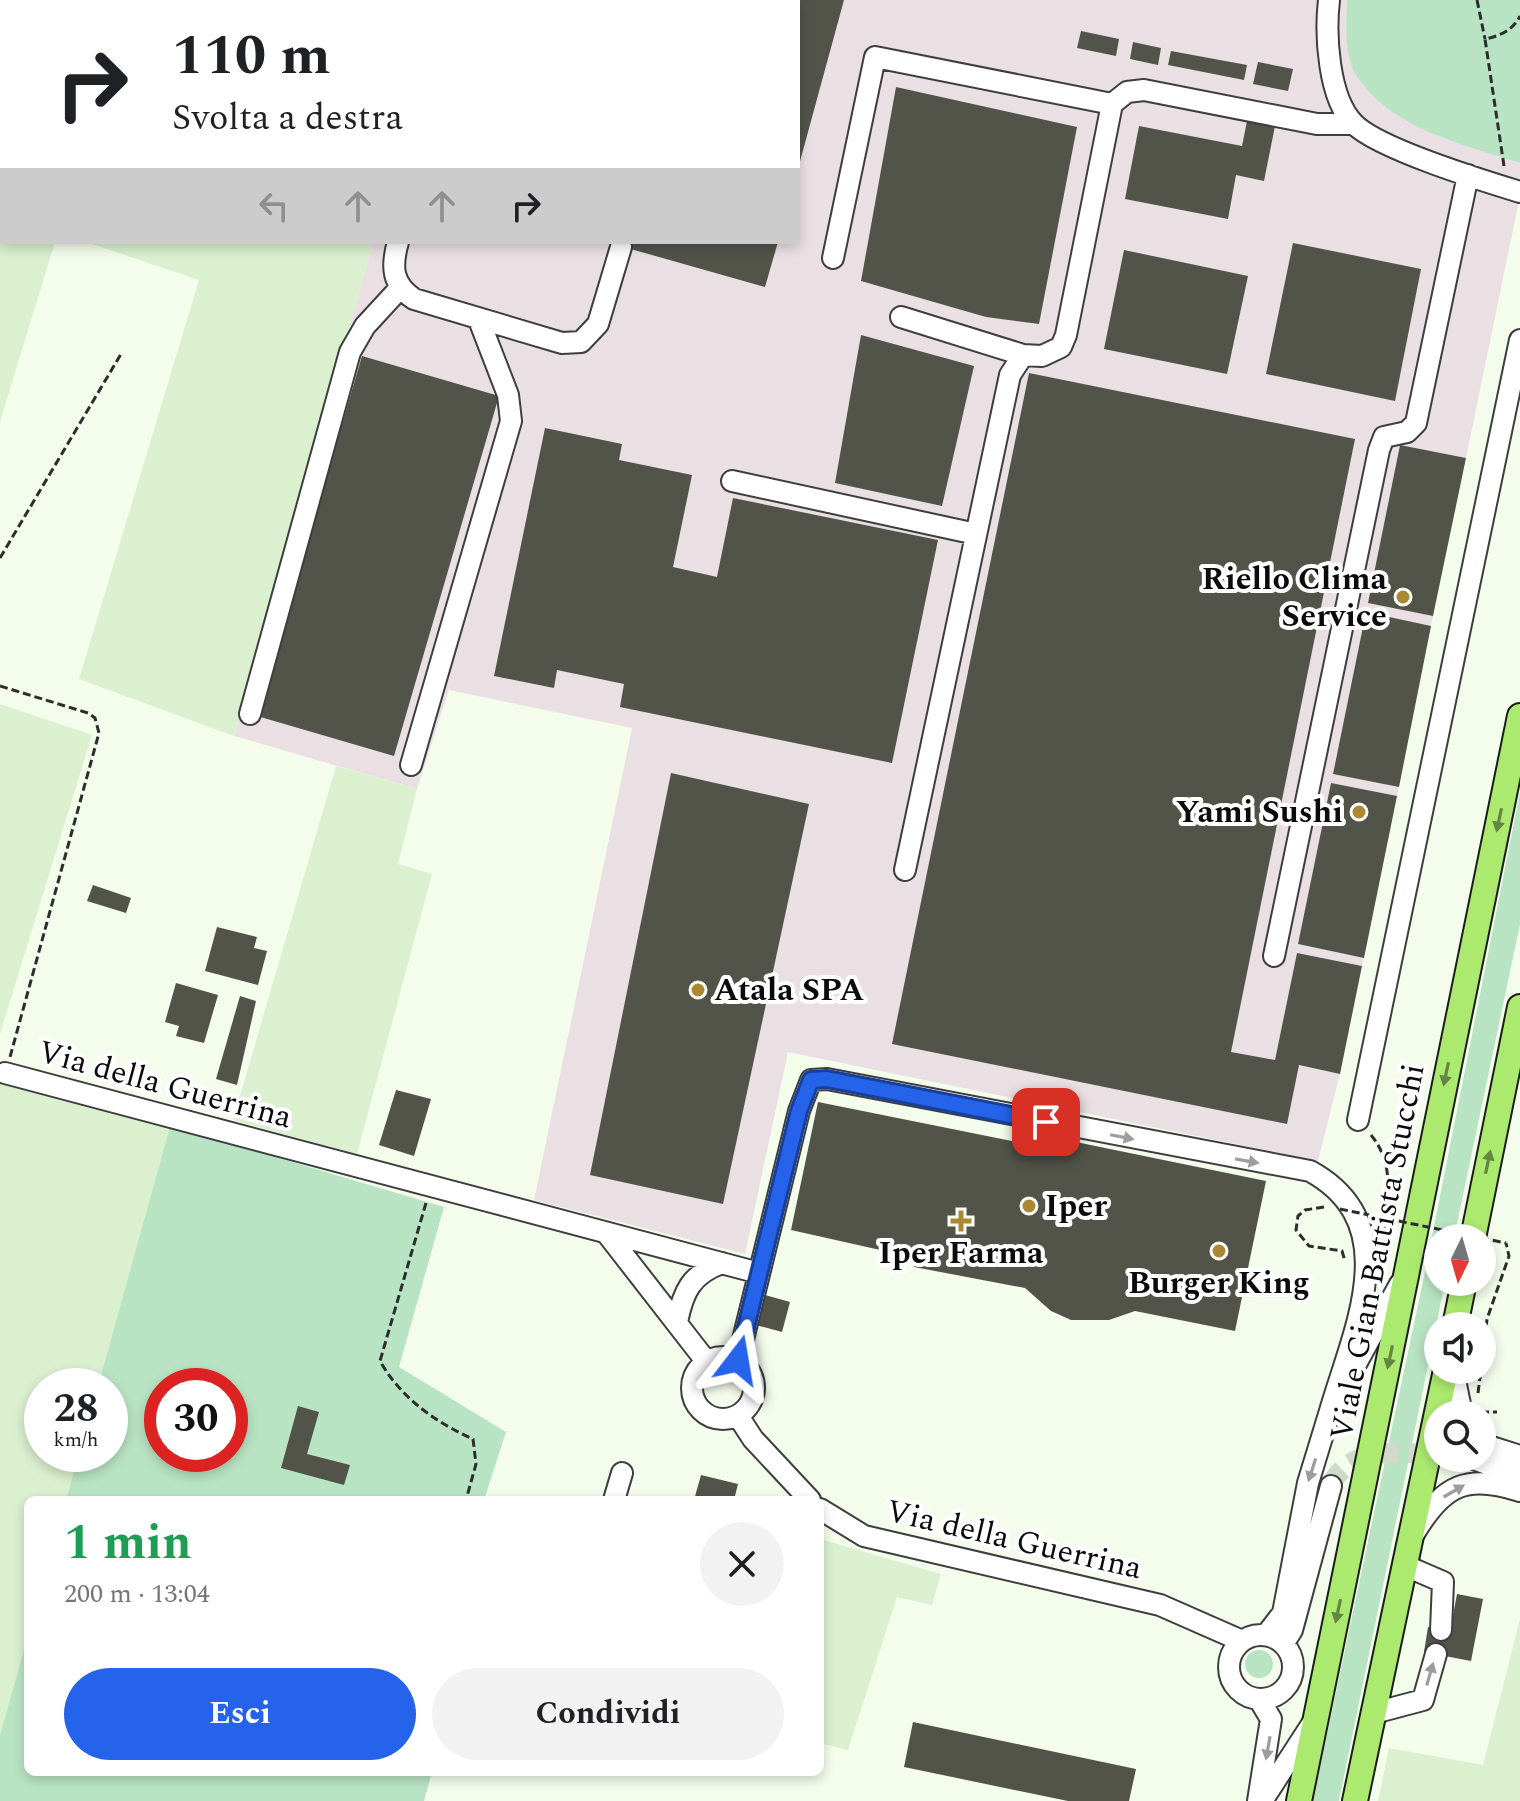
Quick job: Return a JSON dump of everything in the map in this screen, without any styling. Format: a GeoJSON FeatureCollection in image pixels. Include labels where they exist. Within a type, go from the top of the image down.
{"type":"FeatureCollection","features":[{"type":"Feature","properties":{"kind":"main road","name":"Viale Gian Battista Stucchi"},"geometry":{"type":"LineString","coordinates":[[1299,1801],[1520,716]]}},
{"type":"Feature","properties":{"kind":"main road"},"geometry":{"type":"LineString","coordinates":[[1476,1224],[1520,1007]]}},
{"type":"Feature","properties":{"kind":"main road"},"geometry":{"type":"LineString","coordinates":[[1355,1801],[1443,1384]]}},
{"type":"Feature","properties":{"kind":"street"},"geometry":{"type":"LineString","coordinates":[[1329,0],[1326,31],[1329,60],[1335,86],[1354,124]]}},
{"type":"Feature","properties":{"kind":"street"},"geometry":{"type":"LineString","coordinates":[[833,258],[875,57],[1112,104]]}},
{"type":"Feature","properties":{"kind":"street"},"geometry":{"type":"LineString","coordinates":[[901,317],[1023,355],[1042,356],[1061,347],[1066,335],[1112,104],[1127,92],[1144,90],[1317,124],[1354,124],[1392,145],[1511,189]]}},
{"type":"Feature","properties":{"kind":"street"},"geometry":{"type":"LineString","coordinates":[[1274,956],[1379,450],[1384,437],[1407,432],[1416,423],[1468,175]]}},
{"type":"Feature","properties":{"kind":"street"},"geometry":{"type":"LineString","coordinates":[[398,244],[393,272],[400,288],[423,303],[562,343],[581,342],[598,324],[621,247]]}},
{"type":"Feature","properties":{"kind":"street"},"geometry":{"type":"LineString","coordinates":[[250,714],[350,352],[365,326],[400,288]]}},
{"type":"Feature","properties":{"kind":"street"},"geometry":{"type":"LineString","coordinates":[[411,765],[511,421],[508,395],[479,320]]}},
{"type":"Feature","properties":{"kind":"street"},"geometry":{"type":"LineString","coordinates":[[1358,1120],[1520,340]]}},
{"type":"Feature","properties":{"kind":"street"},"geometry":{"type":"LineString","coordinates":[[905,870],[1010,375],[1023,355]]}},
{"type":"Feature","properties":{"kind":"street"},"geometry":{"type":"LineString","coordinates":[[732,481],[976,534]]}},
{"type":"Feature","properties":{"kind":"street","name":"Via della Guerrina"},"geometry":{"type":"LineString","coordinates":[[5,1073],[759,1273]]}},
{"type":"Feature","properties":{"kind":"street"},"geometry":{"type":"LineString","coordinates":[[738,1360],[799,1111],[811,1080],[827,1079],[1310,1171],[1332,1183],[1347,1200],[1364,1237],[1368,1275],[1308,1483],[1283,1613],[1274,1640]]}},
{"type":"Feature","properties":{"kind":"street"},"geometry":{"type":"LineString","coordinates":[[608,1235],[706,1361]]}},
{"type":"Feature","properties":{"kind":"street"},"geometry":{"type":"LineString","coordinates":[[677,1322],[690,1282],[704,1269],[722,1263]]}},
{"type":"Feature","properties":{"kind":"street"},"geometry":{"type":"LineString","coordinates":[[1330,1411],[1405,1274]]}},
{"type":"Feature","properties":{"kind":"street"},"geometry":{"type":"LineString","coordinates":[[716,1357],[738,1360],[751,1374],[754,1384],[751,1403],[738,1416],[714,1418],[695,1403],[694,1376],[706,1361],[716,1357]]}},
{"type":"Feature","properties":{"kind":"street"},"geometry":{"type":"LineString","coordinates":[[738,1416],[753,1439],[806,1496]]}},
{"type":"Feature","properties":{"kind":"street"},"geometry":{"type":"LineString","coordinates":[[1496,1448],[1520,1456]]}},
{"type":"Feature","properties":{"kind":"street"},"geometry":{"type":"LineString","coordinates":[[1496,1467],[1520,1476]]}},
{"type":"Feature","properties":{"kind":"street"},"geometry":{"type":"LineString","coordinates":[[615,1496],[622,1473]]}},
{"type":"Feature","properties":{"kind":"street"},"geometry":{"type":"LineString","coordinates":[[1441,1630],[1443,1582],[1408,1554],[1428,1510],[1465,1484],[1490,1481],[1520,1491]]}},
{"type":"Feature","properties":{"kind":"street"},"geometry":{"type":"LineString","coordinates":[[1260,1801],[1271,1719],[1259,1699],[1240,1691],[1229,1667],[1232,1653],[1242,1641],[1274,1640],[1292,1630],[1331,1486]]}},
{"type":"Feature","properties":{"kind":"street","name":"Via della Guerrina"},"geometry":{"type":"LineString","coordinates":[[824,1511],[864,1536],[1160,1605],[1197,1624],[1242,1641]]}},
{"type":"Feature","properties":{"kind":"street","name":"Via della Guerrina"},"geometry":{"type":"LineString","coordinates":[[1197,1624],[1229,1667]]}},
{"type":"Feature","properties":{"kind":"street"},"geometry":{"type":"LineString","coordinates":[[1259,1699],[1280,1692],[1292,1674],[1290,1653],[1274,1640]]}},
{"type":"Feature","properties":{"kind":"street"},"geometry":{"type":"LineString","coordinates":[[1374,1713],[1423,1700],[1436,1654]]}},
{"type":"Feature","properties":{"kind":"street"},"geometry":{"type":"LineString","coordinates":[[1260,1801],[1316,1717]]}},
{"type":"Feature","properties":{"kind":"path"},"geometry":{"type":"LineString","coordinates":[[1477,0],[1504,165],[1511,189]]}},
{"type":"Feature","properties":{"kind":"path"},"geometry":{"type":"LineString","coordinates":[[1485,39],[1498,37],[1516,24],[1520,16]]}},
{"type":"Feature","properties":{"kind":"path"},"geometry":{"type":"LineString","coordinates":[[0,558],[121,354]]}},
{"type":"Feature","properties":{"kind":"path","name":"Via della Guerrina"},"geometry":{"type":"LineString","coordinates":[[0,686],[88,713],[95,718],[99,733],[5,1073]]}},
{"type":"Feature","properties":{"kind":"path"},"geometry":{"type":"LineString","coordinates":[[430,1187],[380,1361],[405,1395],[443,1425],[473,1439],[476,1464],[467,1496]]}},
{"type":"Feature","properties":{"kind":"path"},"geometry":{"type":"LineString","coordinates":[[1346,1265],[1342,1251],[1309,1246],[1302,1240],[1296,1230],[1298,1216],[1305,1210],[1329,1207],[1506,1243],[1509,1256],[1489,1312]]}},
{"type":"Feature","properties":{"kind":"path"},"geometry":{"type":"LineString","coordinates":[[1478,1398],[1480,1384]]}},
{"type":"Feature","properties":{"kind":"shaded area"},"geometry":{"type":"Polygon","coordinates":[[[800,0],[1347,0],[1346,31],[1438,136],[1520,163],[1520,196],[1466,458],[1400,445],[1368,602],[1433,616],[1431,626],[1366,613],[1333,773],[1399,787],[1397,796],[1298,944],[1364,958],[1362,966],[1297,953],[1275,1060],[1340,1074],[1318,1161],[788,1052],[745,1254],[534,1200],[632,728],[449,690],[417,789],[234,736],[372,244],[800,244],[800,0]]]}},
{"type":"Feature","properties":{"kind":"green space"},"geometry":{"type":"Polygon","coordinates":[[[1347,0],[1520,0],[1520,163],[1429,132],[1387,108],[1370,92],[1351,65],[1346,37],[1347,0]]]}},
{"type":"Feature","properties":{"kind":"green space"},"geometry":{"type":"Polygon","coordinates":[[[0,244],[54,244],[0,422],[0,244]]]}},
{"type":"Feature","properties":{"kind":"green space"},"geometry":{"type":"Polygon","coordinates":[[[92,244],[372,244],[234,736],[79,679],[199,280],[92,244]]]}},
{"type":"Feature","properties":{"kind":"green space"},"geometry":{"type":"Polygon","coordinates":[[[0,704],[92,735],[0,1034],[0,704]]]}},
{"type":"Feature","properties":{"kind":"green space"},"geometry":{"type":"Polygon","coordinates":[[[336,766],[417,789],[398,864],[432,874],[357,1154],[233,1120],[336,766]]]}},
{"type":"Feature","properties":{"kind":"green space"},"geometry":{"type":"Polygon","coordinates":[[[1520,792],[1520,924],[1457,1224],[1435,1224],[1520,792]]]}},
{"type":"Feature","properties":{"kind":"green space"},"geometry":{"type":"Polygon","coordinates":[[[0,1079],[170,1126],[103,1368],[24,1368],[24,1472],[74,1472],[67,1496],[24,1496],[24,1649],[0,1735],[0,1079]]]}},
{"type":"Feature","properties":{"kind":"green space"},"geometry":{"type":"Polygon","coordinates":[[[170,1126],[444,1207],[399,1367],[506,1432],[485,1496],[67,1496],[74,1472],[128,1472],[128,1368],[103,1368],[170,1126]]]}},
{"type":"Feature","properties":{"kind":"green space"},"geometry":{"type":"Polygon","coordinates":[[[1424,1276],[1424,1296],[1442,1296],[1439,1312],[1424,1312],[1424,1384],[1339,1801],[1313,1801],[1424,1276]]]}},
{"type":"Feature","properties":{"kind":"green space"},"geometry":{"type":"Polygon","coordinates":[[[824,1540],[941,1574],[932,1605],[897,1597],[848,1750],[824,1744],[824,1540]]]}},
{"type":"Feature","properties":{"kind":"green space"},"geometry":{"type":"Polygon","coordinates":[[[1520,1619],[1520,1801],[1378,1801],[1389,1748],[1483,1765],[1520,1619]]]}},
{"type":"Feature","properties":{"kind":"green space"},"geometry":{"type":"Polygon","coordinates":[[[24,1649],[24,1776],[431,1776],[424,1801],[0,1801],[0,1735],[24,1649]]]}},
{"type":"Feature","properties":{"kind":"green space"},"geometry":{"type":"Polygon","coordinates":[[[1259,1650],[1269,1654],[1273,1664],[1269,1674],[1259,1678],[1249,1674],[1245,1664],[1249,1654],[1259,1650]]]}},
{"type":"Feature","properties":{"kind":"building"},"geometry":{"type":"Polygon","coordinates":[[[800,0],[844,0],[800,161],[800,0]]]}},
{"type":"Feature","properties":{"kind":"building"},"geometry":{"type":"Polygon","coordinates":[[[1081,31],[1119,39],[1116,56],[1077,48],[1081,31]]]}},
{"type":"Feature","properties":{"kind":"building"},"geometry":{"type":"Polygon","coordinates":[[[1133,42],[1161,48],[1158,65],[1130,59],[1133,42]]]}},
{"type":"Feature","properties":{"kind":"building"},"geometry":{"type":"Polygon","coordinates":[[[1171,51],[1247,65],[1244,80],[1168,65],[1171,51]]]}},
{"type":"Feature","properties":{"kind":"building"},"geometry":{"type":"Polygon","coordinates":[[[1258,62],[1293,69],[1288,91],[1253,84],[1258,62]]]}},
{"type":"Feature","properties":{"kind":"building"},"geometry":{"type":"Polygon","coordinates":[[[896,87],[1077,127],[1039,324],[986,317],[861,281],[896,87]]]}},
{"type":"Feature","properties":{"kind":"building"},"geometry":{"type":"Polygon","coordinates":[[[1247,121],[1275,126],[1264,181],[1236,175],[1228,219],[1125,199],[1139,126],[1242,146],[1247,121]]]}},
{"type":"Feature","properties":{"kind":"building"},"geometry":{"type":"Polygon","coordinates":[[[1293,243],[1421,269],[1395,401],[1266,374],[1293,243]]]}},
{"type":"Feature","properties":{"kind":"building"},"geometry":{"type":"Polygon","coordinates":[[[613,244],[777,244],[765,287],[613,244]]]}},
{"type":"Feature","properties":{"kind":"building"},"geometry":{"type":"Polygon","coordinates":[[[1124,250],[1248,276],[1227,374],[1104,349],[1124,250]]]}},
{"type":"Feature","properties":{"kind":"building"},"geometry":{"type":"Polygon","coordinates":[[[861,335],[974,366],[942,506],[835,483],[861,335]]]}},
{"type":"Feature","properties":{"kind":"building"},"geometry":{"type":"Polygon","coordinates":[[[362,356],[499,396],[394,756],[257,716],[362,356]]]}},
{"type":"Feature","properties":{"kind":"building"},"geometry":{"type":"Polygon","coordinates":[[[1029,373],[1355,439],[1231,1052],[1275,1060],[1297,953],[1362,966],[1340,1074],[1299,1065],[1287,1124],[892,1044],[1029,373]]]}},
{"type":"Feature","properties":{"kind":"building"},"geometry":{"type":"Polygon","coordinates":[[[545,428],[622,444],[619,460],[692,475],[673,567],[717,577],[733,498],[938,540],[892,763],[620,707],[624,684],[557,670],[554,688],[494,676],[545,428]]]}},
{"type":"Feature","properties":{"kind":"building"},"geometry":{"type":"Polygon","coordinates":[[[1400,445],[1466,458],[1433,616],[1368,603],[1400,445]]]}},
{"type":"Feature","properties":{"kind":"building"},"geometry":{"type":"Polygon","coordinates":[[[1366,612],[1431,626],[1399,787],[1333,774],[1366,612]]]}},
{"type":"Feature","properties":{"kind":"building","name":"Atala SPA"},"geometry":{"type":"Polygon","coordinates":[[[671,773],[809,804],[723,1204],[590,1175],[671,773]]]}},
{"type":"Feature","properties":{"kind":"building"},"geometry":{"type":"Polygon","coordinates":[[[1331,783],[1397,796],[1364,958],[1298,944],[1331,783]]]}},
{"type":"Feature","properties":{"kind":"building"},"geometry":{"type":"Polygon","coordinates":[[[93,885],[131,898],[126,913],[87,901],[93,885]]]}},
{"type":"Feature","properties":{"kind":"building"},"geometry":{"type":"Polygon","coordinates":[[[217,927],[257,937],[254,948],[267,951],[258,985],[205,971],[217,927]]]}},
{"type":"Feature","properties":{"kind":"building"},"geometry":{"type":"Polygon","coordinates":[[[176,983],[218,995],[204,1043],[176,1036],[179,1026],[165,1022],[176,983]]]}},
{"type":"Feature","properties":{"kind":"building"},"geometry":{"type":"Polygon","coordinates":[[[240,996],[256,1001],[237,1085],[216,1079],[240,996]]]}},
{"type":"Feature","properties":{"kind":"building"},"geometry":{"type":"Polygon","coordinates":[[[396,1090],[431,1099],[414,1156],[379,1145],[396,1090]]]}},
{"type":"Feature","properties":{"kind":"building","name":"Iper"},"geometry":{"type":"Polygon","coordinates":[[[818,1102],[1067,1152],[1071,1141],[1266,1181],[1235,1331],[1135,1311],[1109,1320],[1071,1320],[1051,1311],[1025,1288],[914,1267],[916,1258],[791,1230],[818,1102]]]}},
{"type":"Feature","properties":{"kind":"building"},"geometry":{"type":"Polygon","coordinates":[[[765,1295],[790,1302],[782,1332],[756,1325],[765,1295]]]}},
{"type":"Feature","properties":{"kind":"building"},"geometry":{"type":"Polygon","coordinates":[[[298,1406],[319,1412],[307,1454],[350,1465],[344,1485],[281,1468],[298,1406]]]}},
{"type":"Feature","properties":{"kind":"building"},"geometry":{"type":"Polygon","coordinates":[[[701,1475],[738,1484],[735,1496],[695,1496],[701,1475]]]}},
{"type":"Feature","properties":{"kind":"building"},"geometry":{"type":"Polygon","coordinates":[[[1457,1594],[1483,1599],[1471,1661],[1424,1652],[1428,1627],[1450,1631],[1457,1594]]]}},
{"type":"Feature","properties":{"kind":"building"},"geometry":{"type":"Polygon","coordinates":[[[913,1722],[1136,1769],[1129,1801],[1068,1801],[904,1767],[913,1722]]]}},
{"type":"Feature","properties":{"kind":"tunnel"},"geometry":{"type":"LineString","coordinates":[[1331,1486],[1339,1473],[1362,1458],[1377,1454],[1424,1454]]}},
{"type":"Feature","properties":{"kind":"place","name":"Riello Clima Service"},"geometry":{"type":"Point","coordinates":[1403,597]}},
{"type":"Feature","properties":{"kind":"place","name":"Yami Sushi"},"geometry":{"type":"Point","coordinates":[1359,812]}},
{"type":"Feature","properties":{"kind":"place","name":"Atala SPA"},"geometry":{"type":"Point","coordinates":[698,990]}},
{"type":"Feature","properties":{"kind":"place","name":"Iper"},"geometry":{"type":"Point","coordinates":[1029,1206]}},
{"type":"Feature","properties":{"kind":"place","name":"Iper Farma"},"geometry":{"type":"Point","coordinates":[961,1221]}},
{"type":"Feature","properties":{"kind":"place","name":"Burger King"},"geometry":{"type":"Point","coordinates":[1219,1251]}},
{"type":"Feature","properties":{"kind":"route"},"geometry":{"type":"LineString","coordinates":[[738,1360],[799,1111],[811,1080],[827,1079],[1046,1122]]}}]}
